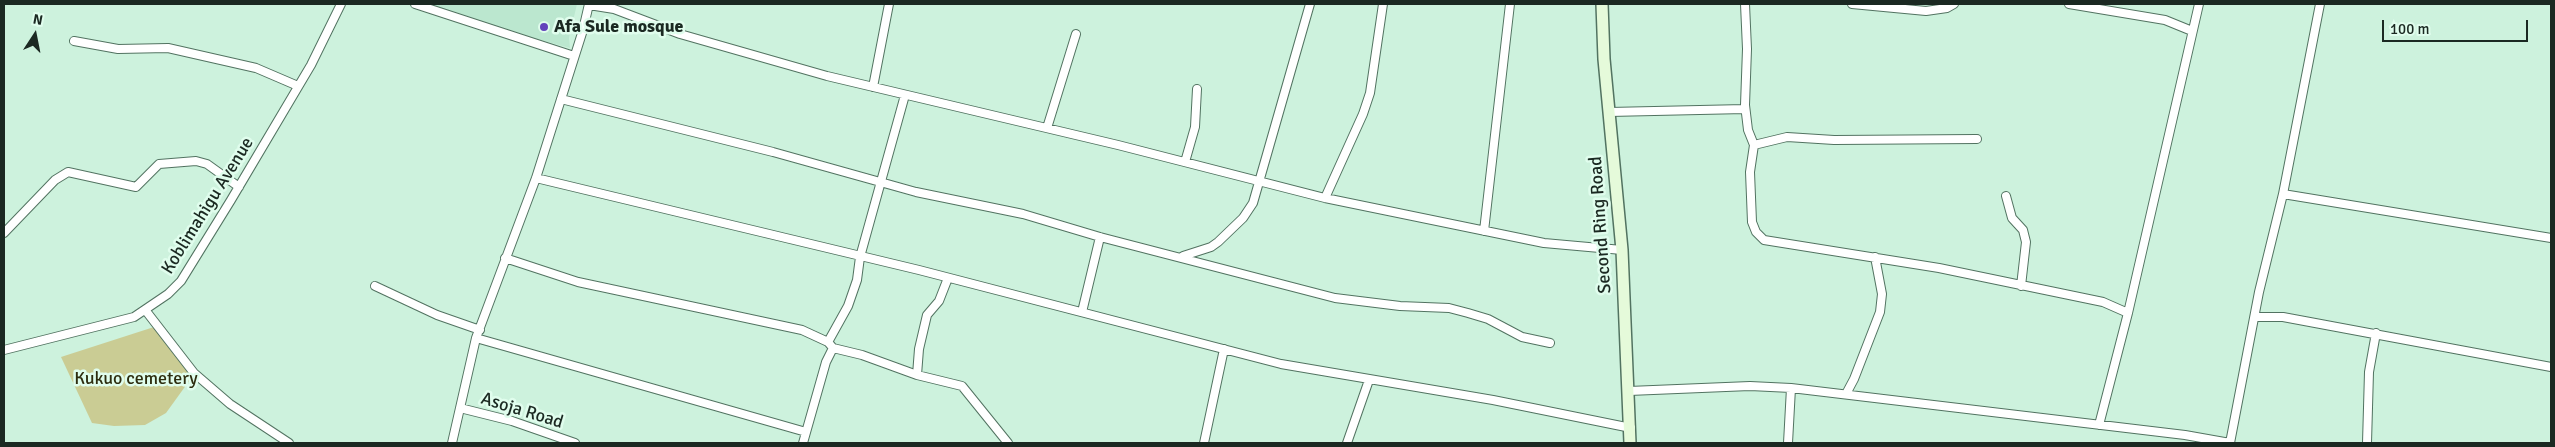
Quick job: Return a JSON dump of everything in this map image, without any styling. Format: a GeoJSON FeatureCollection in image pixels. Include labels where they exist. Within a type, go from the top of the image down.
{"type":"FeatureCollection","features":[{"type":"Feature","properties":{"kind":"street","name":"Koblimahigu Avenue"},"geometry":{"type":"LineString","coordinates":[[4,350],[122,321],[146,311],[181,281],[298,86],[341,4]]}},
{"type":"Feature","properties":{"kind":"street"},"geometry":{"type":"LineString","coordinates":[[415,4],[574,56]]}},
{"type":"Feature","properties":{"kind":"street"},"geometry":{"type":"LineString","coordinates":[[452,443],[476,338],[536,178],[589,4],[614,9],[689,36],[873,87],[1186,162],[1325,198],[1544,242],[1622,250]]}},
{"type":"Feature","properties":{"kind":"street"},"geometry":{"type":"LineString","coordinates":[[873,87],[889,4]]}},
{"type":"Feature","properties":{"kind":"street"},"geometry":{"type":"LineString","coordinates":[[1182,256],[1211,247],[1243,218],[1253,202],[1270,138],[1295,62],[1310,4]]}},
{"type":"Feature","properties":{"kind":"street"},"geometry":{"type":"LineString","coordinates":[[1325,198],[1364,114],[1370,93],[1383,4]]}},
{"type":"Feature","properties":{"kind":"street"},"geometry":{"type":"LineString","coordinates":[[1484,231],[1510,4]]}},
{"type":"Feature","properties":{"kind":"street","name":"Second Ring Road"},"geometry":{"type":"LineString","coordinates":[[1602,4],[1609,112],[1622,250],[1631,428],[1630,443]]}},
{"type":"Feature","properties":{"kind":"street"},"geometry":{"type":"LineString","coordinates":[[1745,4],[1748,49],[1745,109],[1748,130],[1754,145],[1750,172],[1752,222],[1756,232],[1764,240],[1938,268],[2103,302],[2128,313]]}},
{"type":"Feature","properties":{"kind":"street"},"geometry":{"type":"LineString","coordinates":[[1852,4],[1926,11],[1947,8],[1954,4]]}},
{"type":"Feature","properties":{"kind":"street"},"geometry":{"type":"LineString","coordinates":[[2069,4],[2165,20],[2192,31]]}},
{"type":"Feature","properties":{"kind":"street"},"geometry":{"type":"LineString","coordinates":[[2099,424],[2128,313],[2199,4]]}},
{"type":"Feature","properties":{"kind":"street"},"geometry":{"type":"LineString","coordinates":[[1629,391],[1750,386],[1791,388],[2045,420],[2099,424],[2210,442],[2230,443],[2260,292],[2283,194],[2320,4]]}},
{"type":"Feature","properties":{"kind":"street"},"geometry":{"type":"LineString","coordinates":[[1047,128],[1076,34]]}},
{"type":"Feature","properties":{"kind":"street"},"geometry":{"type":"LineString","coordinates":[[74,41],[118,49],[168,48],[256,68],[298,86]]}},
{"type":"Feature","properties":{"kind":"street"},"geometry":{"type":"LineString","coordinates":[[1186,162],[1195,127],[1196,89]]}},
{"type":"Feature","properties":{"kind":"street"},"geometry":{"type":"LineString","coordinates":[[803,443],[831,345],[857,280],[860,257],[905,95]]}},
{"type":"Feature","properties":{"kind":"street"},"geometry":{"type":"LineString","coordinates":[[561,99],[773,152],[880,182],[1023,214],[1100,237],[1182,256],[1334,298],[1400,306],[1449,308],[1488,319],[1522,337],[1550,343]]}},
{"type":"Feature","properties":{"kind":"street"},"geometry":{"type":"LineString","coordinates":[[1609,112],[1745,109]]}},
{"type":"Feature","properties":{"kind":"street"},"geometry":{"type":"LineString","coordinates":[[1754,145],[1787,137],[1834,140],[1977,139]]}},
{"type":"Feature","properties":{"kind":"street"},"geometry":{"type":"LineString","coordinates":[[4,233],[55,180],[68,172],[136,187],[159,164],[196,161],[207,164],[239,187]]}},
{"type":"Feature","properties":{"kind":"street"},"geometry":{"type":"LineString","coordinates":[[536,178],[948,278],[1282,364],[1493,400],[1631,428]]}},
{"type":"Feature","properties":{"kind":"street"},"geometry":{"type":"LineString","coordinates":[[2283,194],[2551,238]]}},
{"type":"Feature","properties":{"kind":"street"},"geometry":{"type":"LineString","coordinates":[[2006,196],[2012,218],[2023,230],[2026,242],[2021,286]]}},
{"type":"Feature","properties":{"kind":"street"},"geometry":{"type":"LineString","coordinates":[[1082,312],[1100,237]]}},
{"type":"Feature","properties":{"kind":"street"},"geometry":{"type":"LineString","coordinates":[[1846,394],[1854,379],[1880,312],[1882,294],[1875,257]]}},
{"type":"Feature","properties":{"kind":"street"},"geometry":{"type":"LineString","coordinates":[[505,258],[578,282],[802,330],[831,345],[917,375],[962,386],[1008,443]]}},
{"type":"Feature","properties":{"kind":"street"},"geometry":{"type":"LineString","coordinates":[[917,375],[919,349],[927,315],[939,301],[948,278]]}},
{"type":"Feature","properties":{"kind":"street"},"geometry":{"type":"LineString","coordinates":[[375,286],[436,315],[480,330]]}},
{"type":"Feature","properties":{"kind":"street"},"geometry":{"type":"LineString","coordinates":[[146,311],[194,373],[230,404],[289,443]]}},
{"type":"Feature","properties":{"kind":"street"},"geometry":{"type":"LineString","coordinates":[[2256,317],[2283,317],[2551,367]]}},
{"type":"Feature","properties":{"kind":"street"},"geometry":{"type":"LineString","coordinates":[[2368,443],[2369,372],[2376,333]]}},
{"type":"Feature","properties":{"kind":"street"},"geometry":{"type":"LineString","coordinates":[[476,338],[806,432]]}},
{"type":"Feature","properties":{"kind":"street"},"geometry":{"type":"LineString","coordinates":[[1204,443],[1224,349]]}},
{"type":"Feature","properties":{"kind":"street"},"geometry":{"type":"LineString","coordinates":[[1347,443],[1369,380]]}},
{"type":"Feature","properties":{"kind":"street"},"geometry":{"type":"LineString","coordinates":[[1788,443],[1791,388]]}},
{"type":"Feature","properties":{"kind":"street","name":"Asoja Road"},"geometry":{"type":"LineString","coordinates":[[460,408],[512,421],[575,443]]}},
{"type":"Feature","properties":{"kind":"shaded area"},"geometry":{"type":"Polygon","coordinates":[[[425,4],[577,4],[569,38],[570,48],[514,33],[425,4]]]}},
{"type":"Feature","properties":{"kind":"green space","name":"Kukuo cemetery"},"geometry":{"type":"Polygon","coordinates":[[[154,327],[192,377],[166,413],[145,425],[114,426],[92,423],[61,357],[154,327]]]}},
{"type":"Feature","properties":{"kind":"place","name":"Afa Sule mosque"},"geometry":{"type":"Point","coordinates":[544,27]}}]}
